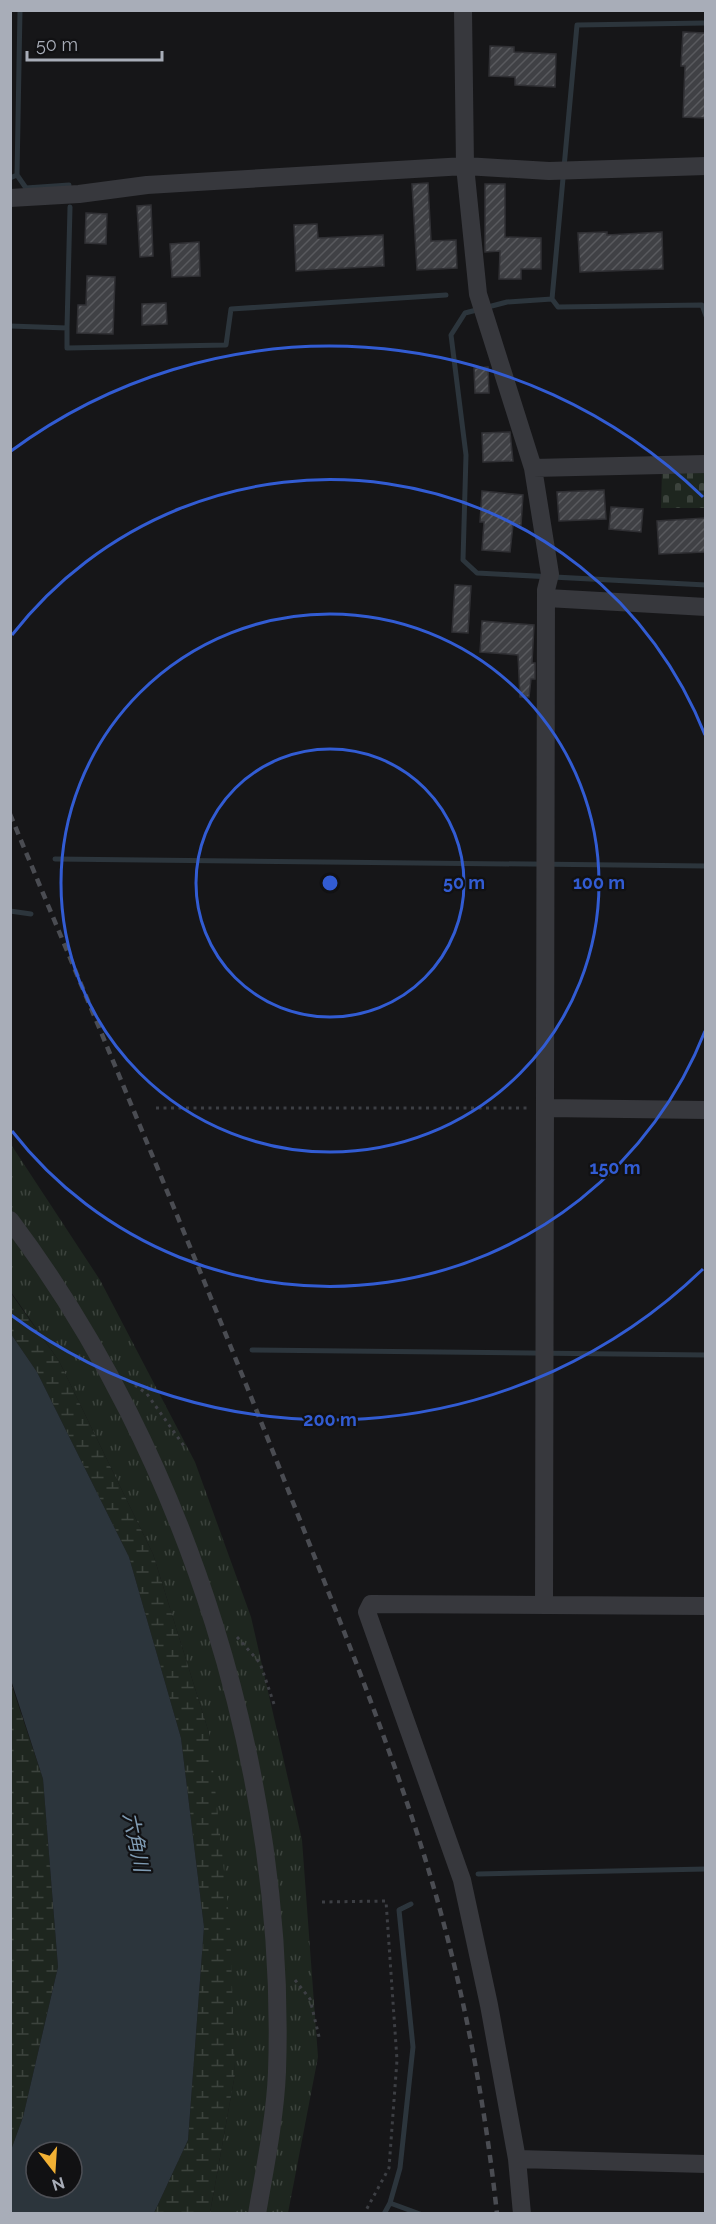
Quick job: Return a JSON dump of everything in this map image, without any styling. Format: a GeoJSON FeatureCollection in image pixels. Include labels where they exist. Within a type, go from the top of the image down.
{"type":"FeatureCollection","features":[{"type":"Feature","properties":{"kind":"street"},"geometry":{"type":"LineString","coordinates":[[463,10],[465,166],[478,295],[485,323],[533,468],[548,587],[544,1605]]}},
{"type":"Feature","properties":{"kind":"street"},"geometry":{"type":"LineString","coordinates":[[10,198],[79,194],[147,185],[465,166],[571,171],[705,166]]}},
{"type":"Feature","properties":{"kind":"street"},"geometry":{"type":"LineString","coordinates":[[533,468],[705,464]]}},
{"type":"Feature","properties":{"kind":"street"},"geometry":{"type":"LineString","coordinates":[[548,587],[705,606]]}},
{"type":"Feature","properties":{"kind":"street"},"geometry":{"type":"LineString","coordinates":[[546,1108],[705,1110]]}},
{"type":"Feature","properties":{"kind":"street"},"geometry":{"type":"LineString","coordinates":[[10,1220],[38,1257],[103,1361],[194,1561],[226,1658],[247,1751],[264,1844],[277,1957],[277,2074],[257,2214]]}},
{"type":"Feature","properties":{"kind":"street"},"geometry":{"type":"LineString","coordinates":[[522,2214],[517,2159],[489,2005],[462,1880],[367,1612],[371,1604],[705,1606]]}},
{"type":"Feature","properties":{"kind":"street"},"geometry":{"type":"LineString","coordinates":[[517,2159],[705,2164]]}},
{"type":"Feature","properties":{"kind":"path"},"geometry":{"type":"LineString","coordinates":[[156,1108],[546,1108]]}},
{"type":"Feature","properties":{"kind":"path"},"geometry":{"type":"LineString","coordinates":[[129,1381],[147,1394],[184,1446]]}},
{"type":"Feature","properties":{"kind":"path"},"geometry":{"type":"LineString","coordinates":[[230,1629],[260,1663],[274,1704]]}},
{"type":"Feature","properties":{"kind":"path"},"geometry":{"type":"LineString","coordinates":[[322,1902],[386,1901],[397,2060],[389,2168],[363,2214]]}},
{"type":"Feature","properties":{"kind":"path"},"geometry":{"type":"LineString","coordinates":[[277,1957],[310,1999],[320,2042]]}},
{"type":"Feature","properties":{"kind":"green space"},"geometry":{"type":"Polygon","coordinates":[[[662,470],[705,471],[705,508],[661,508],[662,470]]]}},
{"type":"Feature","properties":{"kind":"green space"},"geometry":{"type":"Polygon","coordinates":[[[10,1143],[100,1280],[195,1462],[251,1617],[302,1840],[318,2057],[288,2213],[210,2213],[235,2074],[209,1733],[153,1554],[59,1361],[11,1292],[10,1143]]]}},
{"type":"Feature","properties":{"kind":"green space"},"geometry":{"type":"Polygon","coordinates":[[[10,1292],[59,1361],[153,1554],[209,1733],[230,1926],[235,2074],[210,2213],[154,2213],[188,2140],[204,1927],[181,1738],[129,1557],[37,1372],[11,1334],[10,1292]]]}},
{"type":"Feature","properties":{"kind":"green space"},"geometry":{"type":"Polygon","coordinates":[[[10,1680],[43,1779],[58,1967],[23,2117],[11,2150],[10,1680]]]}},
{"type":"Feature","properties":{"kind":"water","name":"六角川"},"geometry":{"type":"Polygon","coordinates":[[[11,1334],[37,1372],[129,1557],[181,1738],[204,1927],[188,2140],[154,2213],[11,2213],[11,2150],[23,2117],[58,1967],[43,1779],[11,1680],[11,1334]]]}},
{"type":"Feature","properties":{"kind":"building"},"geometry":{"type":"Polygon","coordinates":[[[683,32],[705,33],[705,118],[683,117],[685,66],[681,66],[683,32]]]}},
{"type":"Feature","properties":{"kind":"building"},"geometry":{"type":"Polygon","coordinates":[[[490,46],[514,47],[514,52],[556,54],[555,87],[515,85],[515,77],[489,76],[490,46]]]}},
{"type":"Feature","properties":{"kind":"building"},"geometry":{"type":"Polygon","coordinates":[[[428,183],[431,241],[456,240],[457,268],[417,270],[412,184],[428,183]]]}},
{"type":"Feature","properties":{"kind":"building"},"geometry":{"type":"Polygon","coordinates":[[[485,184],[505,184],[505,237],[541,238],[541,269],[521,269],[521,279],[499,279],[500,251],[485,252],[485,184]]]}},
{"type":"Feature","properties":{"kind":"building"},"geometry":{"type":"Polygon","coordinates":[[[151,205],[153,256],[140,257],[137,206],[151,205]]]}},
{"type":"Feature","properties":{"kind":"building"},"geometry":{"type":"Polygon","coordinates":[[[86,213],[107,214],[106,244],[85,243],[86,213]]]}},
{"type":"Feature","properties":{"kind":"building"},"geometry":{"type":"Polygon","coordinates":[[[317,224],[318,238],[383,235],[384,266],[296,271],[294,225],[317,224]]]}},
{"type":"Feature","properties":{"kind":"building"},"geometry":{"type":"Polygon","coordinates":[[[607,232],[607,235],[662,232],[663,269],[580,272],[578,233],[607,232]]]}},
{"type":"Feature","properties":{"kind":"building"},"geometry":{"type":"Polygon","coordinates":[[[199,242],[200,276],[172,277],[170,244],[199,242]]]}},
{"type":"Feature","properties":{"kind":"building"},"geometry":{"type":"Polygon","coordinates":[[[87,276],[115,277],[113,334],[77,333],[78,305],[86,305],[87,276]]]}},
{"type":"Feature","properties":{"kind":"building"},"geometry":{"type":"Polygon","coordinates":[[[166,303],[167,324],[142,325],[142,304],[166,303]]]}},
{"type":"Feature","properties":{"kind":"building"},"geometry":{"type":"Polygon","coordinates":[[[488,367],[489,393],[475,393],[474,368],[488,367]]]}},
{"type":"Feature","properties":{"kind":"building"},"geometry":{"type":"Polygon","coordinates":[[[510,432],[513,461],[483,462],[482,433],[510,432]]]}},
{"type":"Feature","properties":{"kind":"building"},"geometry":{"type":"Polygon","coordinates":[[[604,490],[606,519],[559,521],[557,492],[604,490]]]}},
{"type":"Feature","properties":{"kind":"building"},"geometry":{"type":"Polygon","coordinates":[[[482,491],[523,495],[521,525],[513,525],[510,552],[482,550],[484,522],[480,522],[482,491]]]}},
{"type":"Feature","properties":{"kind":"building"},"geometry":{"type":"Polygon","coordinates":[[[611,507],[643,509],[641,532],[609,529],[611,507]]]}},
{"type":"Feature","properties":{"kind":"building"},"geometry":{"type":"Polygon","coordinates":[[[705,518],[705,552],[659,554],[657,521],[705,518]]]}},
{"type":"Feature","properties":{"kind":"building"},"geometry":{"type":"Polygon","coordinates":[[[455,585],[471,586],[468,633],[452,632],[455,585]]]}},
{"type":"Feature","properties":{"kind":"building"},"geometry":{"type":"Polygon","coordinates":[[[482,621],[534,625],[532,663],[535,663],[535,679],[531,679],[529,697],[520,697],[518,655],[480,652],[482,621]]]}},
{"type":"Feature","properties":{"kind":"waterway"},"geometry":{"type":"LineString","coordinates":[[10,178],[17,175],[20,10]]}},
{"type":"Feature","properties":{"kind":"waterway"},"geometry":{"type":"LineString","coordinates":[[706,23],[577,25],[552,299],[507,302],[465,313],[451,335],[466,455],[463,560],[477,573],[706,585]]}},
{"type":"Feature","properties":{"kind":"waterway"},"geometry":{"type":"LineString","coordinates":[[17,175],[26,188],[69,185]]}},
{"type":"Feature","properties":{"kind":"waterway"},"geometry":{"type":"LineString","coordinates":[[67,328],[70,207]]}},
{"type":"Feature","properties":{"kind":"waterway"},"geometry":{"type":"LineString","coordinates":[[10,326],[67,328],[67,348],[226,345],[231,309],[446,295]]}},
{"type":"Feature","properties":{"kind":"waterway"},"geometry":{"type":"LineString","coordinates":[[552,299],[558,307],[702,305],[706,316]]}},
{"type":"Feature","properties":{"kind":"waterway"},"geometry":{"type":"LineString","coordinates":[[55,859],[706,866]]}},
{"type":"Feature","properties":{"kind":"waterway"},"geometry":{"type":"LineString","coordinates":[[10,911],[31,914]]}},
{"type":"Feature","properties":{"kind":"waterway"},"geometry":{"type":"LineString","coordinates":[[252,1350],[706,1355]]}},
{"type":"Feature","properties":{"kind":"waterway"},"geometry":{"type":"LineString","coordinates":[[478,1874],[706,1869]]}},
{"type":"Feature","properties":{"kind":"waterway"},"geometry":{"type":"LineString","coordinates":[[384,2214],[390,2203],[400,2168],[413,2047],[399,1910],[411,1904]]}},
{"type":"Feature","properties":{"kind":"waterway"},"geometry":{"type":"LineString","coordinates":[[390,2203],[420,2214]]}},
{"type":"Feature","properties":{"kind":"railway"},"geometry":{"type":"LineString","coordinates":[[10,814],[250,1394],[339,1618],[392,1760],[424,1855],[449,1943],[478,2078],[497,2214]]}}]}
